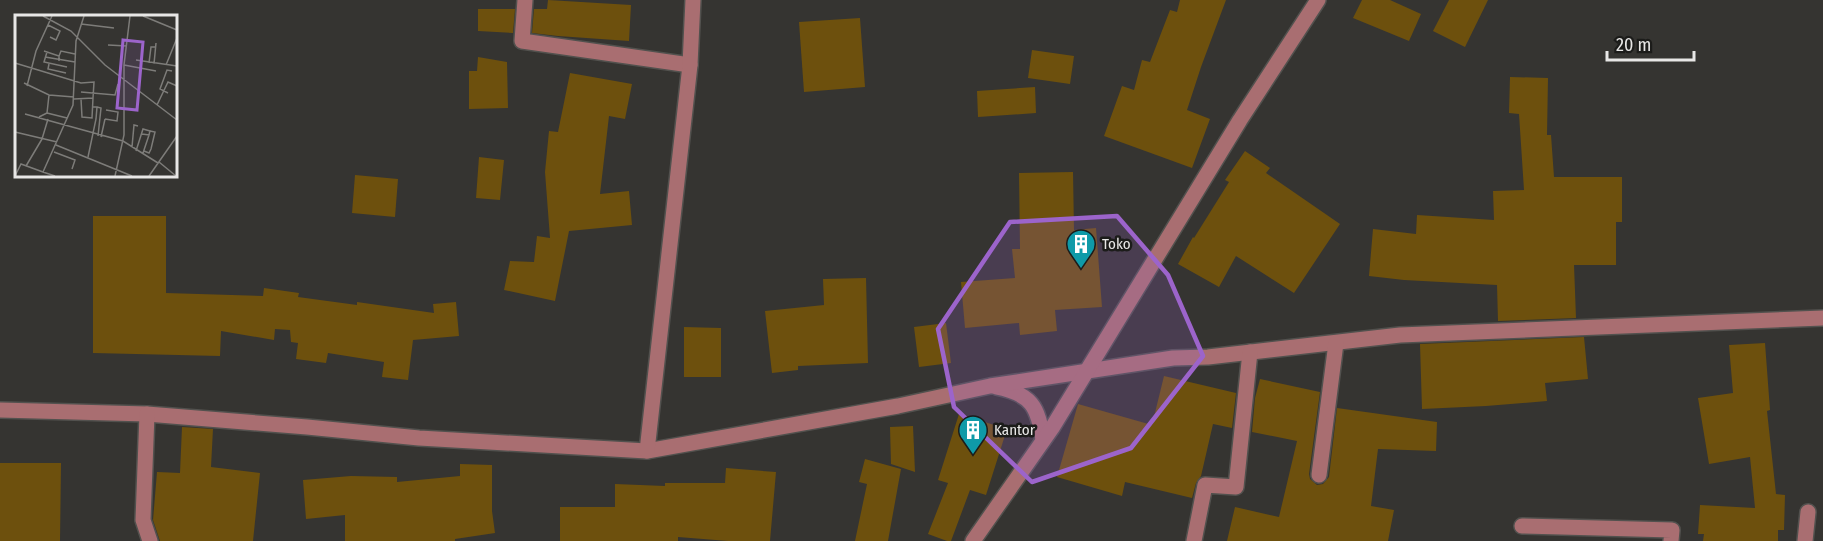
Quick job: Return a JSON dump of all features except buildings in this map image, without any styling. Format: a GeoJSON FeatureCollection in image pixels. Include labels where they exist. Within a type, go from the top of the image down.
{"type":"FeatureCollection","features":[{"type":"Feature","properties":{"kind":"street"},"geometry":{"type":"LineString","coordinates":[[525,0],[522,41],[690,65]]}},
{"type":"Feature","properties":{"kind":"street"},"geometry":{"type":"LineString","coordinates":[[647,451],[690,65],[693,0]]}},
{"type":"Feature","properties":{"kind":"street"},"geometry":{"type":"LineString","coordinates":[[973,541],[1088,370],[1240,120],[1318,0]]}},
{"type":"Feature","properties":{"kind":"street"},"geometry":{"type":"LineString","coordinates":[[0,410],[147,414],[419,438],[647,451],[898,406],[990,386],[1173,358],[1208,357],[1400,335],[1823,318]]}},
{"type":"Feature","properties":{"kind":"street"},"geometry":{"type":"LineString","coordinates":[[1319,476],[1336,343]]}},
{"type":"Feature","properties":{"kind":"street"},"geometry":{"type":"LineString","coordinates":[[1194,541],[1205,485],[1236,487],[1250,352]]}},
{"type":"Feature","properties":{"kind":"street"},"geometry":{"type":"LineString","coordinates":[[990,386],[1003,388],[1028,399],[1040,417],[1043,440]]}},
{"type":"Feature","properties":{"kind":"street"},"geometry":{"type":"LineString","coordinates":[[147,414],[143,520],[150,541]]}},
{"type":"Feature","properties":{"kind":"street"},"geometry":{"type":"LineString","coordinates":[[1805,541],[1808,512]]}},
{"type":"Feature","properties":{"kind":"street"},"geometry":{"type":"LineString","coordinates":[[1522,526],[1672,530],[1671,541]]}},
{"type":"Feature","properties":{"kind":"highlighted area"},"geometry":{"type":"Polygon","coordinates":[[[1117,216],[1168,275],[1203,356],[1131,448],[1032,482],[954,407],[938,329],[1010,222],[1117,216]]]}},
{"type":"Feature","properties":{"kind":"place","name":"Toko"},"geometry":{"type":"Point","coordinates":[1081,270]}},
{"type":"Feature","properties":{"kind":"place","name":"Kantor"},"geometry":{"type":"Point","coordinates":[973,456]}}]}
